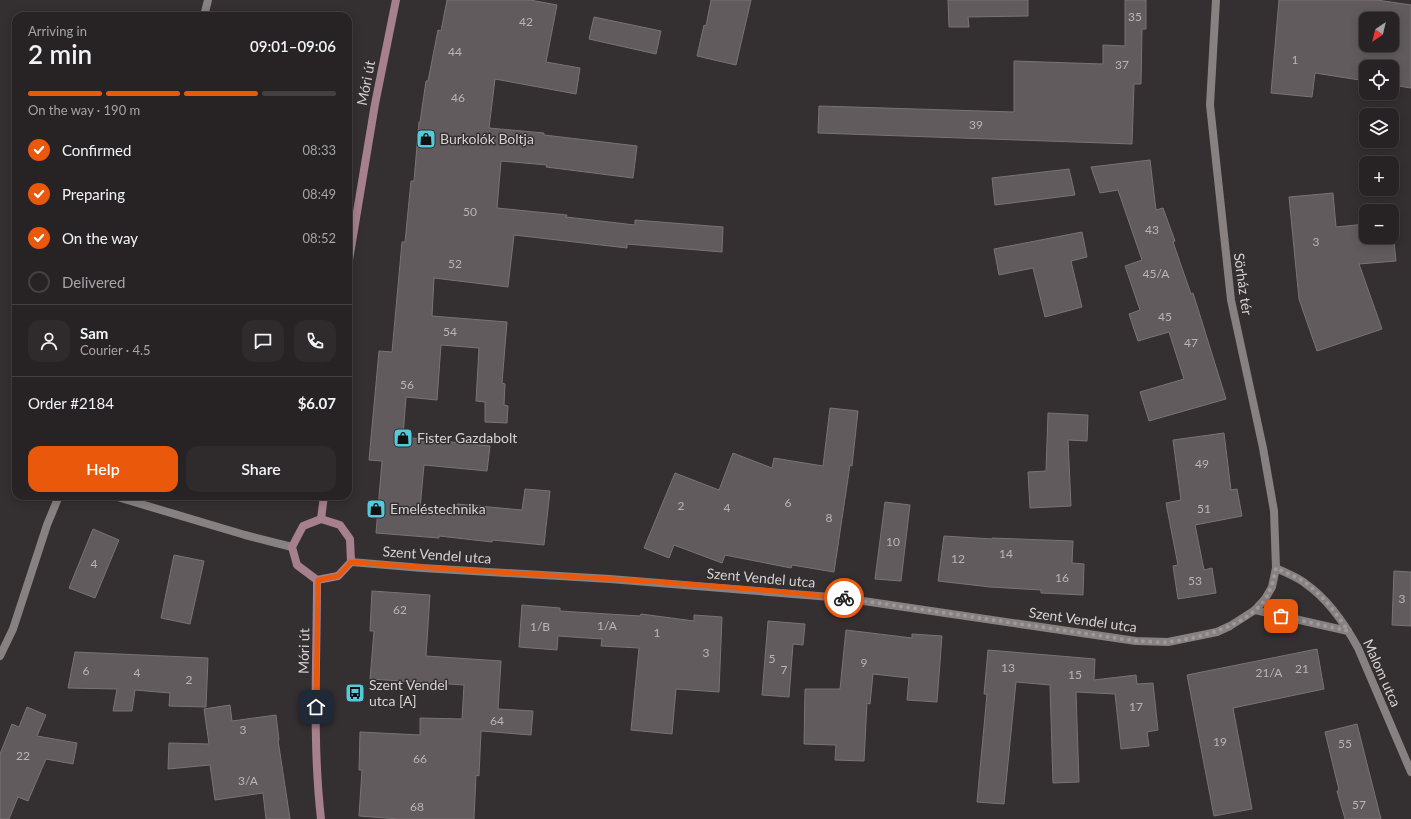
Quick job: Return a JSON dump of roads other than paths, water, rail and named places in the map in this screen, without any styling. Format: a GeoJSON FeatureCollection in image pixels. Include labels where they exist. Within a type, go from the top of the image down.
{"type":"FeatureCollection","features":[{"type":"Feature","properties":{"kind":"main road","name":"Móri út"},"geometry":{"type":"LineString","coordinates":[[352,242],[375,104],[396,0]]}},
{"type":"Feature","properties":{"kind":"main road"},"geometry":{"type":"LineString","coordinates":[[321,519],[323,500]]}},
{"type":"Feature","properties":{"kind":"main road"},"geometry":{"type":"LineString","coordinates":[[321,519],[340,525],[350,539],[351,562],[338,576],[318,580],[297,565],[292,547],[303,526],[321,519]]}},
{"type":"Feature","properties":{"kind":"main road","name":"Móri út"},"geometry":{"type":"LineString","coordinates":[[318,580],[316,734],[318,792],[321,819]]}},
{"type":"Feature","properties":{"kind":"street"},"geometry":{"type":"LineString","coordinates":[[205,12],[208,0]]}},
{"type":"Feature","properties":{"kind":"street","name":"Sörház tér"},"geometry":{"type":"LineString","coordinates":[[1216,0],[1210,105],[1231,300],[1263,448],[1274,511],[1276,568]]}},
{"type":"Feature","properties":{"kind":"street"},"geometry":{"type":"LineString","coordinates":[[0,656],[13,629],[47,525],[57,500]]}},
{"type":"Feature","properties":{"kind":"street"},"geometry":{"type":"LineString","coordinates":[[127,500],[245,535],[292,547]]}},
{"type":"Feature","properties":{"kind":"street","name":"Szent Vendel utca"},"geometry":{"type":"LineString","coordinates":[[351,562],[422,568],[610,579],[843,598],[1136,641],[1168,642],[1217,632],[1230,626],[1255,610],[1265,599],[1272,587],[1276,568]]}},
{"type":"Feature","properties":{"kind":"street","name":"Malom utca"},"geometry":{"type":"LineString","coordinates":[[1276,568],[1306,583],[1322,597],[1336,613],[1348,631],[1358,648],[1411,772]]}},
{"type":"Feature","properties":{"kind":"street"},"geometry":{"type":"LineString","coordinates":[[1255,610],[1348,631]]}},
{"type":"Feature","properties":{"kind":"place","name":"Burkolók Boltja"},"geometry":{"type":"Point","coordinates":[426,139]}},
{"type":"Feature","properties":{"kind":"place","name":"Fister Gazdabolt"},"geometry":{"type":"Point","coordinates":[403,438]}},
{"type":"Feature","properties":{"kind":"place","name":"Emeléstechnika"},"geometry":{"type":"Point","coordinates":[376,509]}},
{"type":"Feature","properties":{"kind":"place","name":"Szent Vendel utca [A]"},"geometry":{"type":"Point","coordinates":[355,693]}}]}
